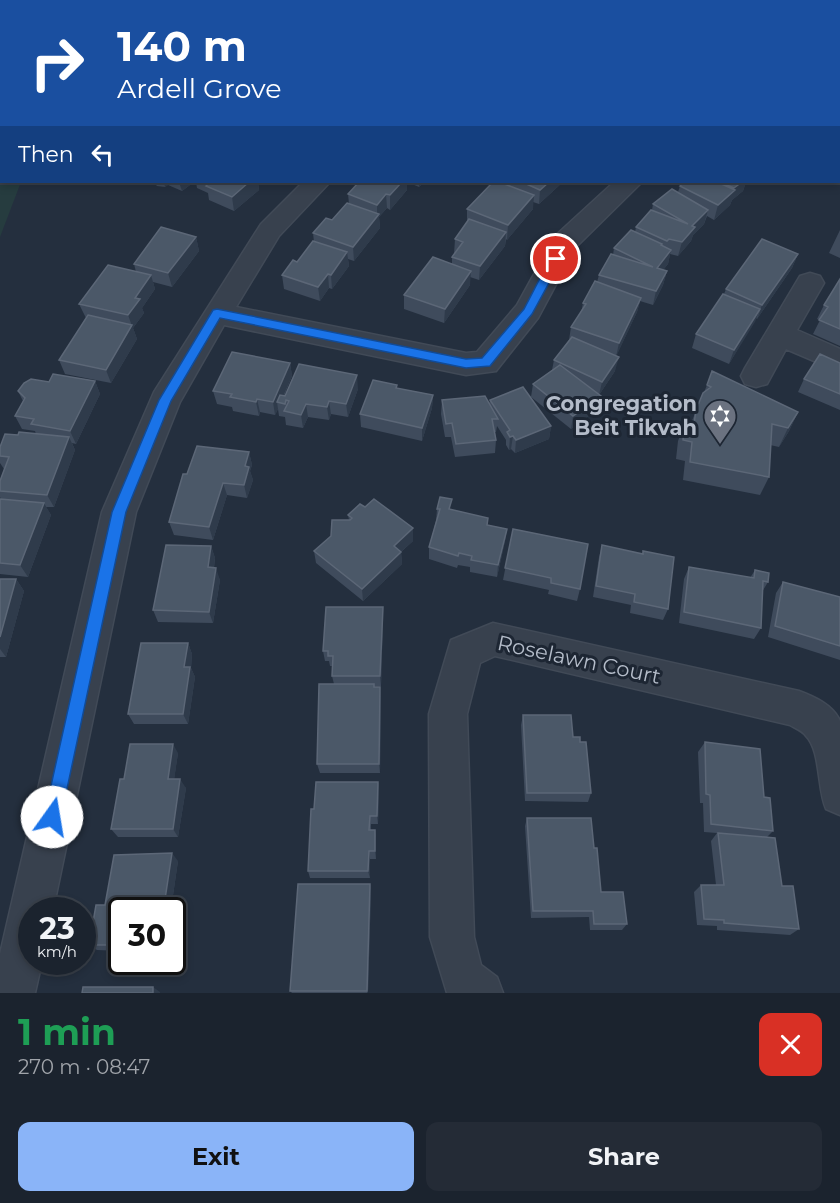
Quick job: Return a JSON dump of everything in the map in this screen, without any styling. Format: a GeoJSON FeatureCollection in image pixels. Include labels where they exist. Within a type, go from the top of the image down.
{"type":"FeatureCollection","features":[{"type":"Feature","properties":{"kind":"street"},"geometry":{"type":"LineString","coordinates":[[35,897],[119,512],[165,400],[217,313],[270,230],[316,183]]}},
{"type":"Feature","properties":{"kind":"street"},"geometry":{"type":"LineString","coordinates":[[217,313],[466,364],[485,363],[528,311],[565,242],[628,183]]}},
{"type":"Feature","properties":{"kind":"street"},"geometry":{"type":"LineString","coordinates":[[756,376],[810,283]]}},
{"type":"Feature","properties":{"kind":"street"},"geometry":{"type":"LineString","coordinates":[[780,334],[840,361]]}},
{"type":"Feature","properties":{"kind":"street","name":"Roselawn Court"},"geometry":{"type":"LineString","coordinates":[[481,993],[463,978],[452,937],[448,714],[465,652],[493,639],[799,709],[822,724],[838,765],[840,795]]}},
{"type":"Feature","properties":{"kind":"street"},"geometry":{"type":"LineString","coordinates":[[14,993],[18,975]]}},
{"type":"Feature","properties":{"kind":"green space"},"geometry":{"type":"Polygon","coordinates":[[[0,183],[21,183],[0,237],[0,183]]]}},
{"type":"Feature","properties":{"kind":"building"},"geometry":{"type":"Polygon","coordinates":[[[210,183],[248,183],[232,197],[206,186],[210,183]]]}},
{"type":"Feature","properties":{"kind":"building"},"geometry":{"type":"Polygon","coordinates":[[[358,183],[401,183],[390,195],[386,194],[377,205],[348,194],[358,183]]]}},
{"type":"Feature","properties":{"kind":"building"},"geometry":{"type":"Polygon","coordinates":[[[492,183],[502,183],[534,195],[508,225],[467,209],[492,183]]]}},
{"type":"Feature","properties":{"kind":"building"},"geometry":{"type":"Polygon","coordinates":[[[524,183],[548,183],[540,190],[524,183]]]}},
{"type":"Feature","properties":{"kind":"building"},"geometry":{"type":"Polygon","coordinates":[[[684,183],[719,183],[735,190],[718,205],[680,186],[684,183]]]}},
{"type":"Feature","properties":{"kind":"building"},"geometry":{"type":"Polygon","coordinates":[[[722,183],[741,183],[734,188],[722,183]]]}},
{"type":"Feature","properties":{"kind":"building"},"geometry":{"type":"Polygon","coordinates":[[[672,189],[708,210],[692,226],[695,227],[682,242],[669,239],[667,241],[636,227],[651,210],[688,224],[653,204],[672,189]]]}},
{"type":"Feature","properties":{"kind":"building"},"geometry":{"type":"Polygon","coordinates":[[[347,203],[379,214],[353,247],[313,233],[326,218],[332,220],[347,203]]]}},
{"type":"Feature","properties":{"kind":"building"},"geometry":{"type":"Polygon","coordinates":[[[469,219],[506,232],[480,266],[452,257],[463,242],[455,239],[469,219]]]}},
{"type":"Feature","properties":{"kind":"building"},"geometry":{"type":"Polygon","coordinates":[[[161,227],[196,237],[168,273],[134,264],[161,227]]]}},
{"type":"Feature","properties":{"kind":"building"},"geometry":{"type":"Polygon","coordinates":[[[631,230],[671,250],[657,268],[667,271],[656,291],[599,275],[611,254],[653,267],[614,248],[631,230]]]}},
{"type":"Feature","properties":{"kind":"building"},"geometry":{"type":"Polygon","coordinates":[[[762,239],[798,254],[762,305],[726,289],[762,239]]]}},
{"type":"Feature","properties":{"kind":"building"},"geometry":{"type":"Polygon","coordinates":[[[313,241],[347,252],[331,275],[328,274],[318,287],[282,275],[293,260],[297,262],[313,241]]]}},
{"type":"Feature","properties":{"kind":"building"},"geometry":{"type":"Polygon","coordinates":[[[433,257],[471,271],[445,309],[404,295],[433,257]]]}},
{"type":"Feature","properties":{"kind":"building"},"geometry":{"type":"Polygon","coordinates":[[[108,265],[151,275],[135,298],[140,299],[128,315],[79,304],[108,265]]]}},
{"type":"Feature","properties":{"kind":"building"},"geometry":{"type":"Polygon","coordinates":[[[840,279],[840,329],[819,320],[828,307],[824,305],[840,279]]]}},
{"type":"Feature","properties":{"kind":"building"},"geometry":{"type":"Polygon","coordinates":[[[595,281],[641,298],[619,343],[571,327],[586,304],[583,303],[595,281]]]}},
{"type":"Feature","properties":{"kind":"building"},"geometry":{"type":"Polygon","coordinates":[[[723,294],[760,309],[734,350],[696,334],[723,294]]]}},
{"type":"Feature","properties":{"kind":"building"},"geometry":{"type":"Polygon","coordinates":[[[88,315],[132,325],[106,370],[59,360],[88,315]]]}},
{"type":"Feature","properties":{"kind":"building"},"geometry":{"type":"Polygon","coordinates":[[[572,337],[619,357],[602,382],[554,360],[572,337]]]}},
{"type":"Feature","properties":{"kind":"building"},"geometry":{"type":"Polygon","coordinates":[[[232,352],[290,363],[273,402],[257,399],[256,402],[230,397],[232,394],[213,391],[232,352]]]}},
{"type":"Feature","properties":{"kind":"building"},"geometry":{"type":"Polygon","coordinates":[[[820,354],[840,363],[840,394],[804,379],[820,354]]]}},
{"type":"Feature","properties":{"kind":"building"},"geometry":{"type":"Polygon","coordinates":[[[299,364],[357,375],[346,404],[329,401],[327,407],[306,404],[301,415],[284,411],[289,401],[286,400],[285,404],[277,402],[280,395],[285,396],[299,364]]]}},
{"type":"Feature","properties":{"kind":"building"},"geometry":{"type":"Polygon","coordinates":[[[560,365],[601,396],[573,416],[533,384],[560,365]]]}},
{"type":"Feature","properties":{"kind":"building","name":"Congregation Beit Tikvah"},"geometry":{"type":"Polygon","coordinates":[[[712,371],[798,412],[788,428],[772,424],[769,477],[690,462],[692,442],[683,440],[685,422],[694,424],[696,410],[703,393],[711,387],[707,385],[712,371]]]}},
{"type":"Feature","properties":{"kind":"building"},"geometry":{"type":"Polygon","coordinates":[[[53,374],[95,381],[70,431],[31,424],[34,419],[15,416],[25,398],[18,391],[24,383],[31,379],[49,382],[53,374]]]}},
{"type":"Feature","properties":{"kind":"building"},"geometry":{"type":"Polygon","coordinates":[[[373,380],[397,385],[396,388],[433,395],[422,428],[360,414],[373,380]]]}},
{"type":"Feature","properties":{"kind":"building"},"geometry":{"type":"Polygon","coordinates":[[[523,387],[551,426],[516,440],[513,436],[510,437],[507,432],[510,430],[490,400],[523,387]]]}},
{"type":"Feature","properties":{"kind":"building"},"geometry":{"type":"Polygon","coordinates":[[[485,396],[498,419],[492,419],[496,440],[456,444],[452,423],[446,424],[442,400],[485,396]]]}},
{"type":"Feature","properties":{"kind":"building"},"geometry":{"type":"Polygon","coordinates":[[[19,432],[69,437],[47,495],[0,491],[0,481],[9,457],[0,456],[0,447],[5,434],[18,435],[19,432]]]}},
{"type":"Feature","properties":{"kind":"building"},"geometry":{"type":"Polygon","coordinates":[[[197,446],[249,452],[245,466],[249,467],[244,485],[223,483],[209,527],[169,522],[183,474],[187,474],[197,446]]]}},
{"type":"Feature","properties":{"kind":"building"},"geometry":{"type":"Polygon","coordinates":[[[440,497],[452,499],[449,509],[488,518],[487,525],[507,529],[498,565],[471,560],[472,556],[459,553],[458,556],[429,547],[440,509],[437,509],[440,497]]]}},
{"type":"Feature","properties":{"kind":"building"},"geometry":{"type":"Polygon","coordinates":[[[0,499],[44,503],[20,565],[0,563],[0,499]]]}},
{"type":"Feature","properties":{"kind":"building"},"geometry":{"type":"Polygon","coordinates":[[[374,499],[413,528],[394,546],[401,552],[362,589],[314,551],[331,536],[332,520],[350,520],[352,518],[348,515],[360,504],[365,507],[374,499]]]}},
{"type":"Feature","properties":{"kind":"building"},"geometry":{"type":"Polygon","coordinates":[[[513,529],[588,544],[580,589],[551,583],[551,578],[505,568],[513,529]]]}},
{"type":"Feature","properties":{"kind":"building"},"geometry":{"type":"Polygon","coordinates":[[[166,545],[211,546],[208,567],[216,568],[209,612],[153,610],[166,545]]]}},
{"type":"Feature","properties":{"kind":"building"},"geometry":{"type":"Polygon","coordinates":[[[602,545],[643,554],[643,551],[674,557],[668,609],[634,602],[635,594],[596,586],[602,545]]]}},
{"type":"Feature","properties":{"kind":"building"},"geometry":{"type":"Polygon","coordinates":[[[689,567],[754,578],[755,570],[769,573],[768,582],[763,581],[761,628],[684,612],[689,567]]]}},
{"type":"Feature","properties":{"kind":"building"},"geometry":{"type":"Polygon","coordinates":[[[0,579],[16,579],[0,637],[0,579]]]}},
{"type":"Feature","properties":{"kind":"building"},"geometry":{"type":"Polygon","coordinates":[[[783,582],[840,597],[840,646],[775,626],[783,582]]]}},
{"type":"Feature","properties":{"kind":"building"},"geometry":{"type":"Polygon","coordinates":[[[326,607],[383,607],[380,676],[332,676],[333,656],[328,656],[328,651],[323,651],[326,607]]]}},
{"type":"Feature","properties":{"kind":"building"},"geometry":{"type":"Polygon","coordinates":[[[141,643],[188,643],[184,667],[190,667],[183,714],[128,714],[141,643]]]}},
{"type":"Feature","properties":{"kind":"building"},"geometry":{"type":"Polygon","coordinates":[[[319,684],[374,684],[374,687],[380,687],[379,764],[317,764],[319,684]]]}},
{"type":"Feature","properties":{"kind":"building"},"geometry":{"type":"Polygon","coordinates":[[[523,715],[571,715],[573,737],[580,737],[580,742],[586,742],[591,793],[527,793],[523,715]]]}},
{"type":"Feature","properties":{"kind":"building"},"geometry":{"type":"Polygon","coordinates":[[[705,742],[760,749],[764,797],[770,798],[773,831],[711,824],[710,795],[706,794],[705,742]]]}},
{"type":"Feature","properties":{"kind":"building"},"geometry":{"type":"Polygon","coordinates":[[[130,744],[173,744],[168,779],[180,779],[173,829],[111,829],[120,779],[124,779],[130,744]]]}},
{"type":"Feature","properties":{"kind":"building"},"geometry":{"type":"Polygon","coordinates":[[[316,782],[378,782],[377,816],[370,816],[369,830],[375,830],[375,851],[369,851],[368,871],[308,871],[311,809],[314,809],[316,782]]]}},
{"type":"Feature","properties":{"kind":"building"},"geometry":{"type":"Polygon","coordinates":[[[527,818],[591,818],[594,848],[597,848],[601,892],[623,892],[627,924],[594,924],[593,911],[533,911],[527,818]]]}},
{"type":"Feature","properties":{"kind":"building"},"geometry":{"type":"Polygon","coordinates":[[[718,833],[775,838],[782,886],[793,886],[799,929],[724,923],[724,920],[704,919],[701,885],[724,885],[718,833]]]}},
{"type":"Feature","properties":{"kind":"building"},"geometry":{"type":"Polygon","coordinates":[[[172,853],[165,897],[108,897],[108,945],[96,945],[96,905],[105,905],[114,855],[172,853]]]}},
{"type":"Feature","properties":{"kind":"building"},"geometry":{"type":"Polygon","coordinates":[[[298,884],[370,884],[367,991],[290,991],[298,884]]]}},
{"type":"Feature","properties":{"kind":"building"},"geometry":{"type":"Polygon","coordinates":[[[83,987],[153,987],[153,993],[82,993],[83,987]]]}},
{"type":"Feature","properties":{"kind":"place","name":"Congregation Beit Tikvah"},"geometry":{"type":"Point","coordinates":[720,445]}},
{"type":"Feature","properties":{"kind":"route"},"geometry":{"type":"LineString","coordinates":[[52,817],[119,512],[165,400],[217,313],[466,364],[485,363],[528,311],[556,259]]}}]}
